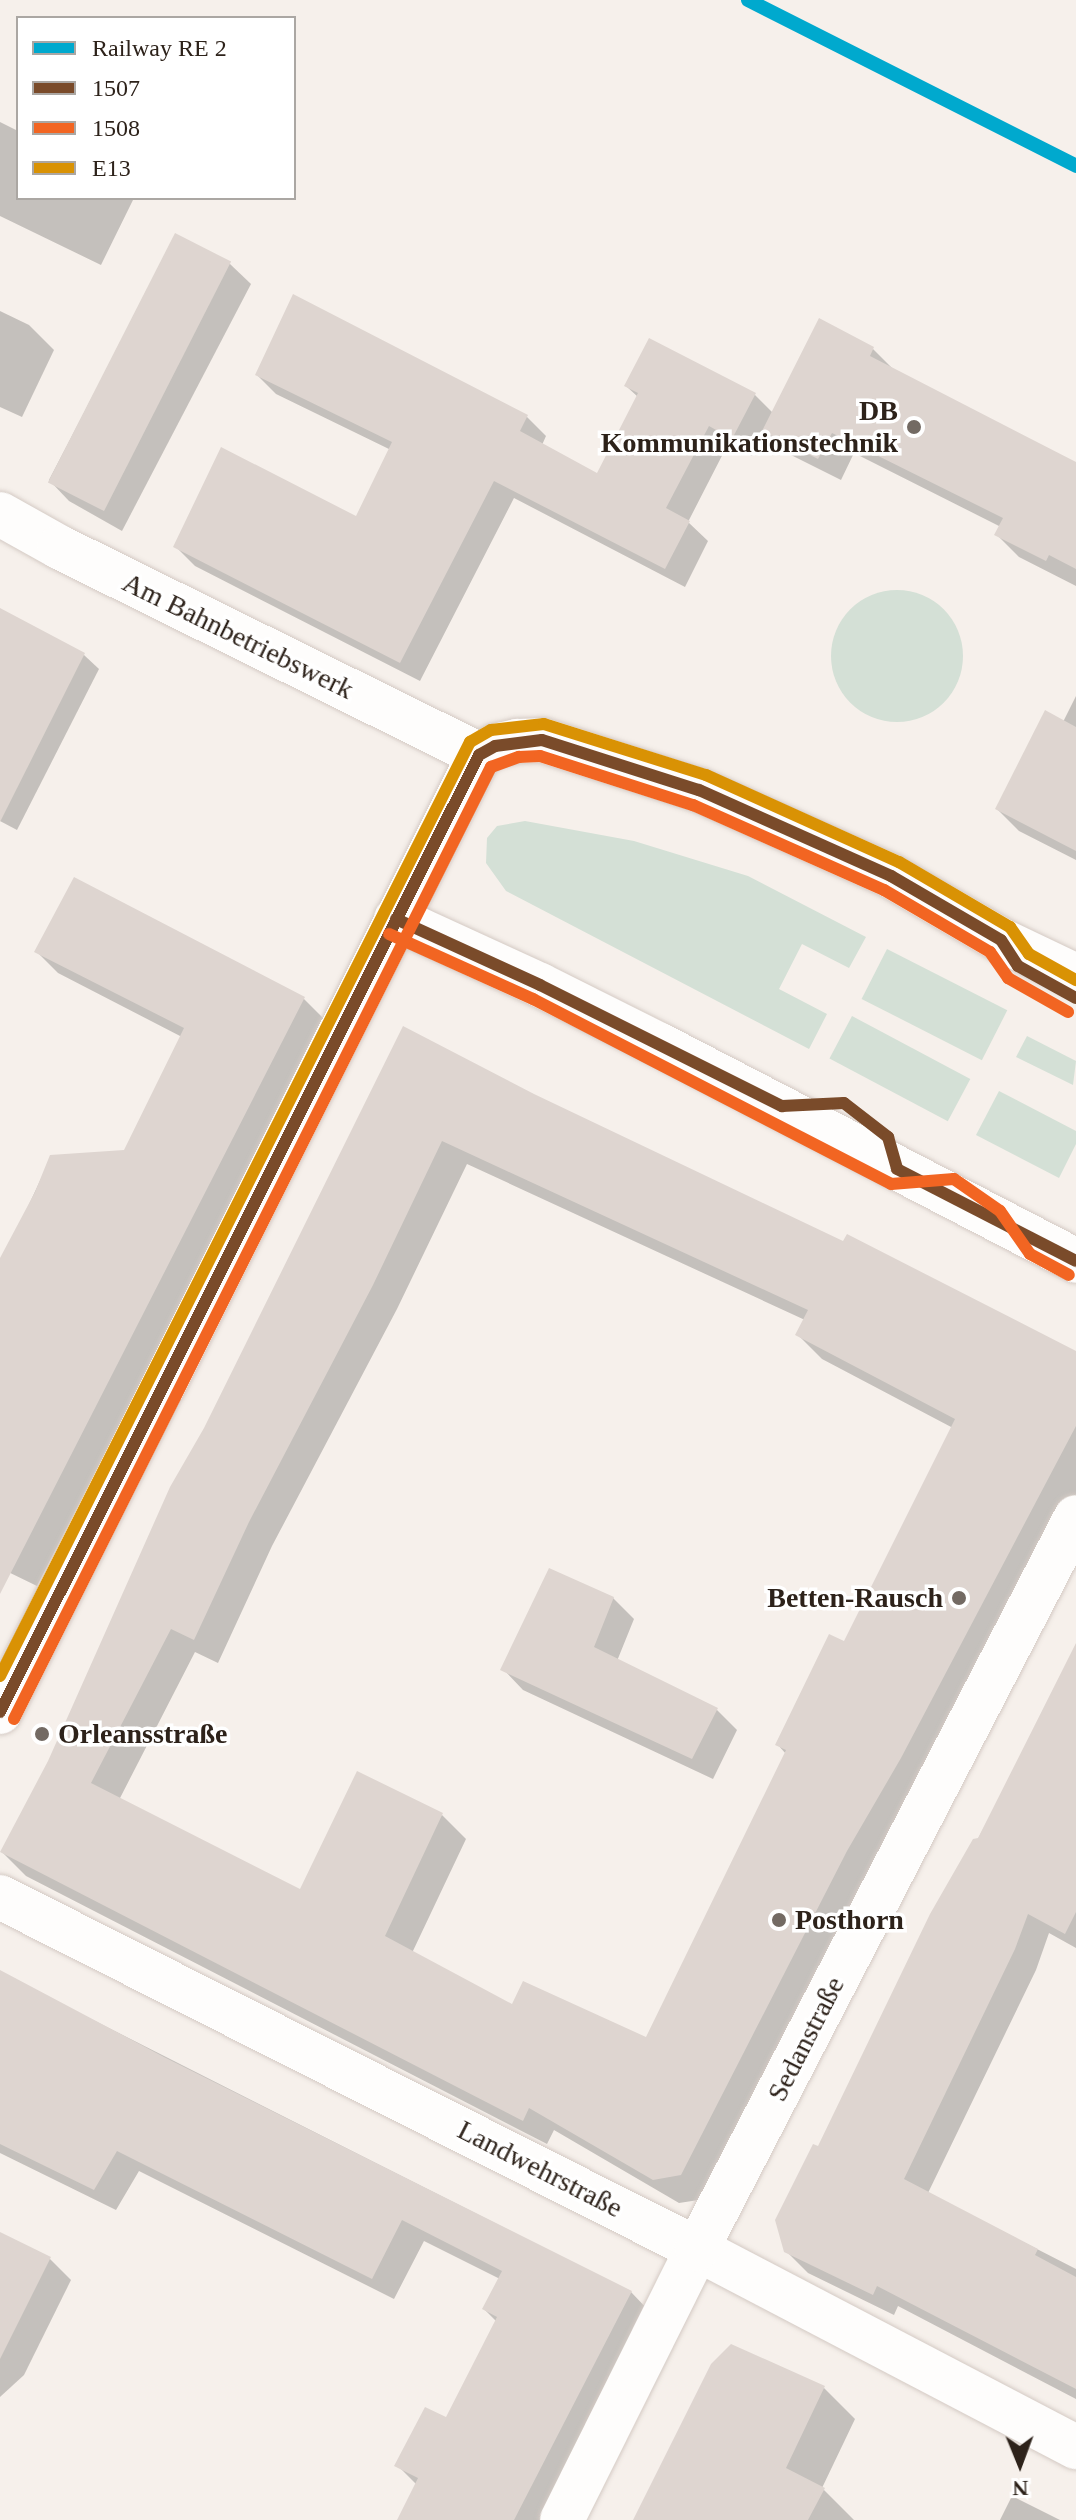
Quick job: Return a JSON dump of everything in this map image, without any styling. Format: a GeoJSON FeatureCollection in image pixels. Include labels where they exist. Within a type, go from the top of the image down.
{"type":"FeatureCollection","features":[{"type":"Feature","properties":{"kind":"street","name":"Am Bahnbetriebswerk"},"geometry":{"type":"LineString","coordinates":[[0,514],[59,547],[479,755]]}},
{"type":"Feature","properties":{"kind":"street"},"geometry":{"type":"LineString","coordinates":[[0,1712],[479,755],[506,743],[542,740],[699,790],[891,876],[1001,940],[1076,976]]}},
{"type":"Feature","properties":{"kind":"street"},"geometry":{"type":"LineString","coordinates":[[396,919],[633,1031],[1076,1261]]}},
{"type":"Feature","properties":{"kind":"street","name":"Sedanstraße"},"geometry":{"type":"LineString","coordinates":[[562,2520],[697,2249],[1076,1517]]}},
{"type":"Feature","properties":{"kind":"street","name":"Landwehrstraße"},"geometry":{"type":"LineString","coordinates":[[0,1897],[697,2249],[1076,2447]]}},
{"type":"Feature","properties":{"kind":"shaded area"},"geometry":{"type":"Polygon","coordinates":[[[897,590],[922,595],[944,609],[958,631],[963,656],[958,681],[944,703],[922,717],[897,722],[872,717],[850,703],[836,681],[831,656],[836,631],[850,609],[872,595],[897,590]]]}},
{"type":"Feature","properties":{"kind":"shaded area"},"geometry":{"type":"Polygon","coordinates":[[[525,821],[634,841],[748,876],[866,937],[849,968],[802,944],[779,989],[827,1014],[809,1049],[506,891],[486,863],[487,838],[497,826],[525,821]]]}},
{"type":"Feature","properties":{"kind":"shaded area"},"geometry":{"type":"Polygon","coordinates":[[[887,949],[1007,1010],[982,1060],[862,999],[887,949]]]}},
{"type":"Feature","properties":{"kind":"shaded area"},"geometry":{"type":"Polygon","coordinates":[[[852,1016],[970,1079],[948,1121],[829,1058],[852,1016]]]}},
{"type":"Feature","properties":{"kind":"shaded area"},"geometry":{"type":"Polygon","coordinates":[[[1027,1036],[1076,1061],[1073,1085],[1016,1057],[1027,1036]]]}},
{"type":"Feature","properties":{"kind":"shaded area"},"geometry":{"type":"Polygon","coordinates":[[[999,1091],[1076,1131],[1076,1144],[1059,1178],[976,1135],[999,1091]]]}},
{"type":"Feature","properties":{"kind":"building"},"geometry":{"type":"Polygon","coordinates":[[[175,233],[231,262],[104,511],[48,482],[175,233]]]}},
{"type":"Feature","properties":{"kind":"building"},"geometry":{"type":"Polygon","coordinates":[[[293,294],[528,415],[520,431],[597,473],[638,393],[624,386],[649,338],[756,393],[732,439],[709,426],[666,508],[690,521],[665,569],[494,481],[400,663],[173,547],[221,447],[356,516],[392,442],[255,375],[293,294]]]}},
{"type":"Feature","properties":{"kind":"building"},"geometry":{"type":"Polygon","coordinates":[[[819,318],[874,347],[870,356],[1076,462],[1076,569],[1049,555],[1046,561],[994,535],[1003,518],[832,433],[818,459],[762,431],[819,318]]]}},
{"type":"Feature","properties":{"kind":"building"},"geometry":{"type":"Polygon","coordinates":[[[0,608],[85,653],[0,822],[0,608]]]}},
{"type":"Feature","properties":{"kind":"building"},"geometry":{"type":"Polygon","coordinates":[[[1045,710],[1076,727],[1076,851],[995,809],[1045,710]]]}},
{"type":"Feature","properties":{"kind":"building"},"geometry":{"type":"Polygon","coordinates":[[[74,877],[305,997],[0,1594],[0,1258],[35,1192],[50,1155],[124,1150],[184,1028],[34,952],[74,877]]]}},
{"type":"Feature","properties":{"kind":"building"},"geometry":{"type":"Polygon","coordinates":[[[403,1026],[534,1094],[843,1241],[847,1234],[1076,1351],[1076,1426],[901,1758],[847,1851],[681,2175],[653,2180],[529,2108],[523,2121],[0,1852],[48,1761],[170,1487],[204,1428],[403,1026]],[[442,1141],[373,1285],[249,1522],[194,1640],[171,1629],[91,1783],[300,1889],[357,1771],[443,1813],[385,1936],[512,2004],[523,1981],[646,2037],[786,1750],[775,1745],[829,1634],[844,1641],[955,1419],[795,1335],[808,1310],[442,1141]]]}},
{"type":"Feature","properties":{"kind":"building"},"geometry":{"type":"Polygon","coordinates":[[[549,1568],[614,1597],[594,1647],[718,1708],[692,1759],[500,1670],[549,1568]]]}},
{"type":"Feature","properties":{"kind":"building"},"geometry":{"type":"Polygon","coordinates":[[[1076,1643],[1076,1912],[1065,1934],[1028,1914],[1015,1949],[904,2179],[1038,2249],[1035,2255],[1076,2277],[1076,2389],[877,2286],[873,2295],[784,2252],[775,2220],[813,2144],[818,2146],[930,1914],[973,1839],[978,1838],[1076,1643]]]}},
{"type":"Feature","properties":{"kind":"building"},"geometry":{"type":"Polygon","coordinates":[[[0,1970],[164,2057],[632,2291],[514,2520],[397,2520],[418,2478],[394,2466],[425,2407],[446,2417],[497,2317],[482,2309],[502,2271],[402,2220],[372,2279],[117,2151],[94,2190],[0,2144],[0,1970]]]}},
{"type":"Feature","properties":{"kind":"building"},"geometry":{"type":"Polygon","coordinates":[[[0,2232],[51,2257],[0,2359],[0,2232]]]}},
{"type":"Feature","properties":{"kind":"building"},"geometry":{"type":"Polygon","coordinates":[[[731,2344],[825,2386],[786,2468],[825,2488],[808,2520],[633,2520],[711,2364],[731,2344]]]}},
{"type":"Feature","properties":{"kind":"transit line"},"geometry":{"type":"LineString","coordinates":[[748,0],[1076,166]]}},
{"type":"Feature","properties":{"kind":"transit line","name":"E13"},"geometry":{"type":"LineString","coordinates":[[0,1676],[470,742],[491,730],[544,724],[706,775],[899,862],[1010,927],[1029,954],[1076,980]]}},
{"type":"Feature","properties":{"kind":"transit line","name":"1507"},"geometry":{"type":"LineString","coordinates":[[0,1712],[479,755],[495,746],[542,740],[699,790],[891,876],[1001,940],[1018,966],[1076,998]]}},
{"type":"Feature","properties":{"kind":"transit line","name":"1508"},"geometry":{"type":"LineString","coordinates":[[14,1719],[491,767],[519,757],[540,756],[693,805],[884,890],[990,952],[1008,978],[1068,1012]]}},
{"type":"Feature","properties":{"kind":"transit line","name":"1507"},"geometry":{"type":"LineString","coordinates":[[396,919],[540,985],[782,1106],[844,1103],[888,1137],[897,1169],[1076,1261]]}},
{"type":"Feature","properties":{"kind":"transit line","name":"1508"},"geometry":{"type":"LineString","coordinates":[[389,934],[533,999],[891,1184],[954,1179],[1000,1211],[1030,1254],[1069,1275]]}},
{"type":"Feature","properties":{"kind":"place","name":"DB Kommunikationstechnik"},"geometry":{"type":"Point","coordinates":[914,427]}},
{"type":"Feature","properties":{"kind":"place","name":"Betten-Rausch"},"geometry":{"type":"Point","coordinates":[959,1598]}},
{"type":"Feature","properties":{"kind":"place","name":"Orleansstraße"},"geometry":{"type":"Point","coordinates":[42,1734]}},
{"type":"Feature","properties":{"kind":"place","name":"Posthorn"},"geometry":{"type":"Point","coordinates":[779,1920]}}]}
